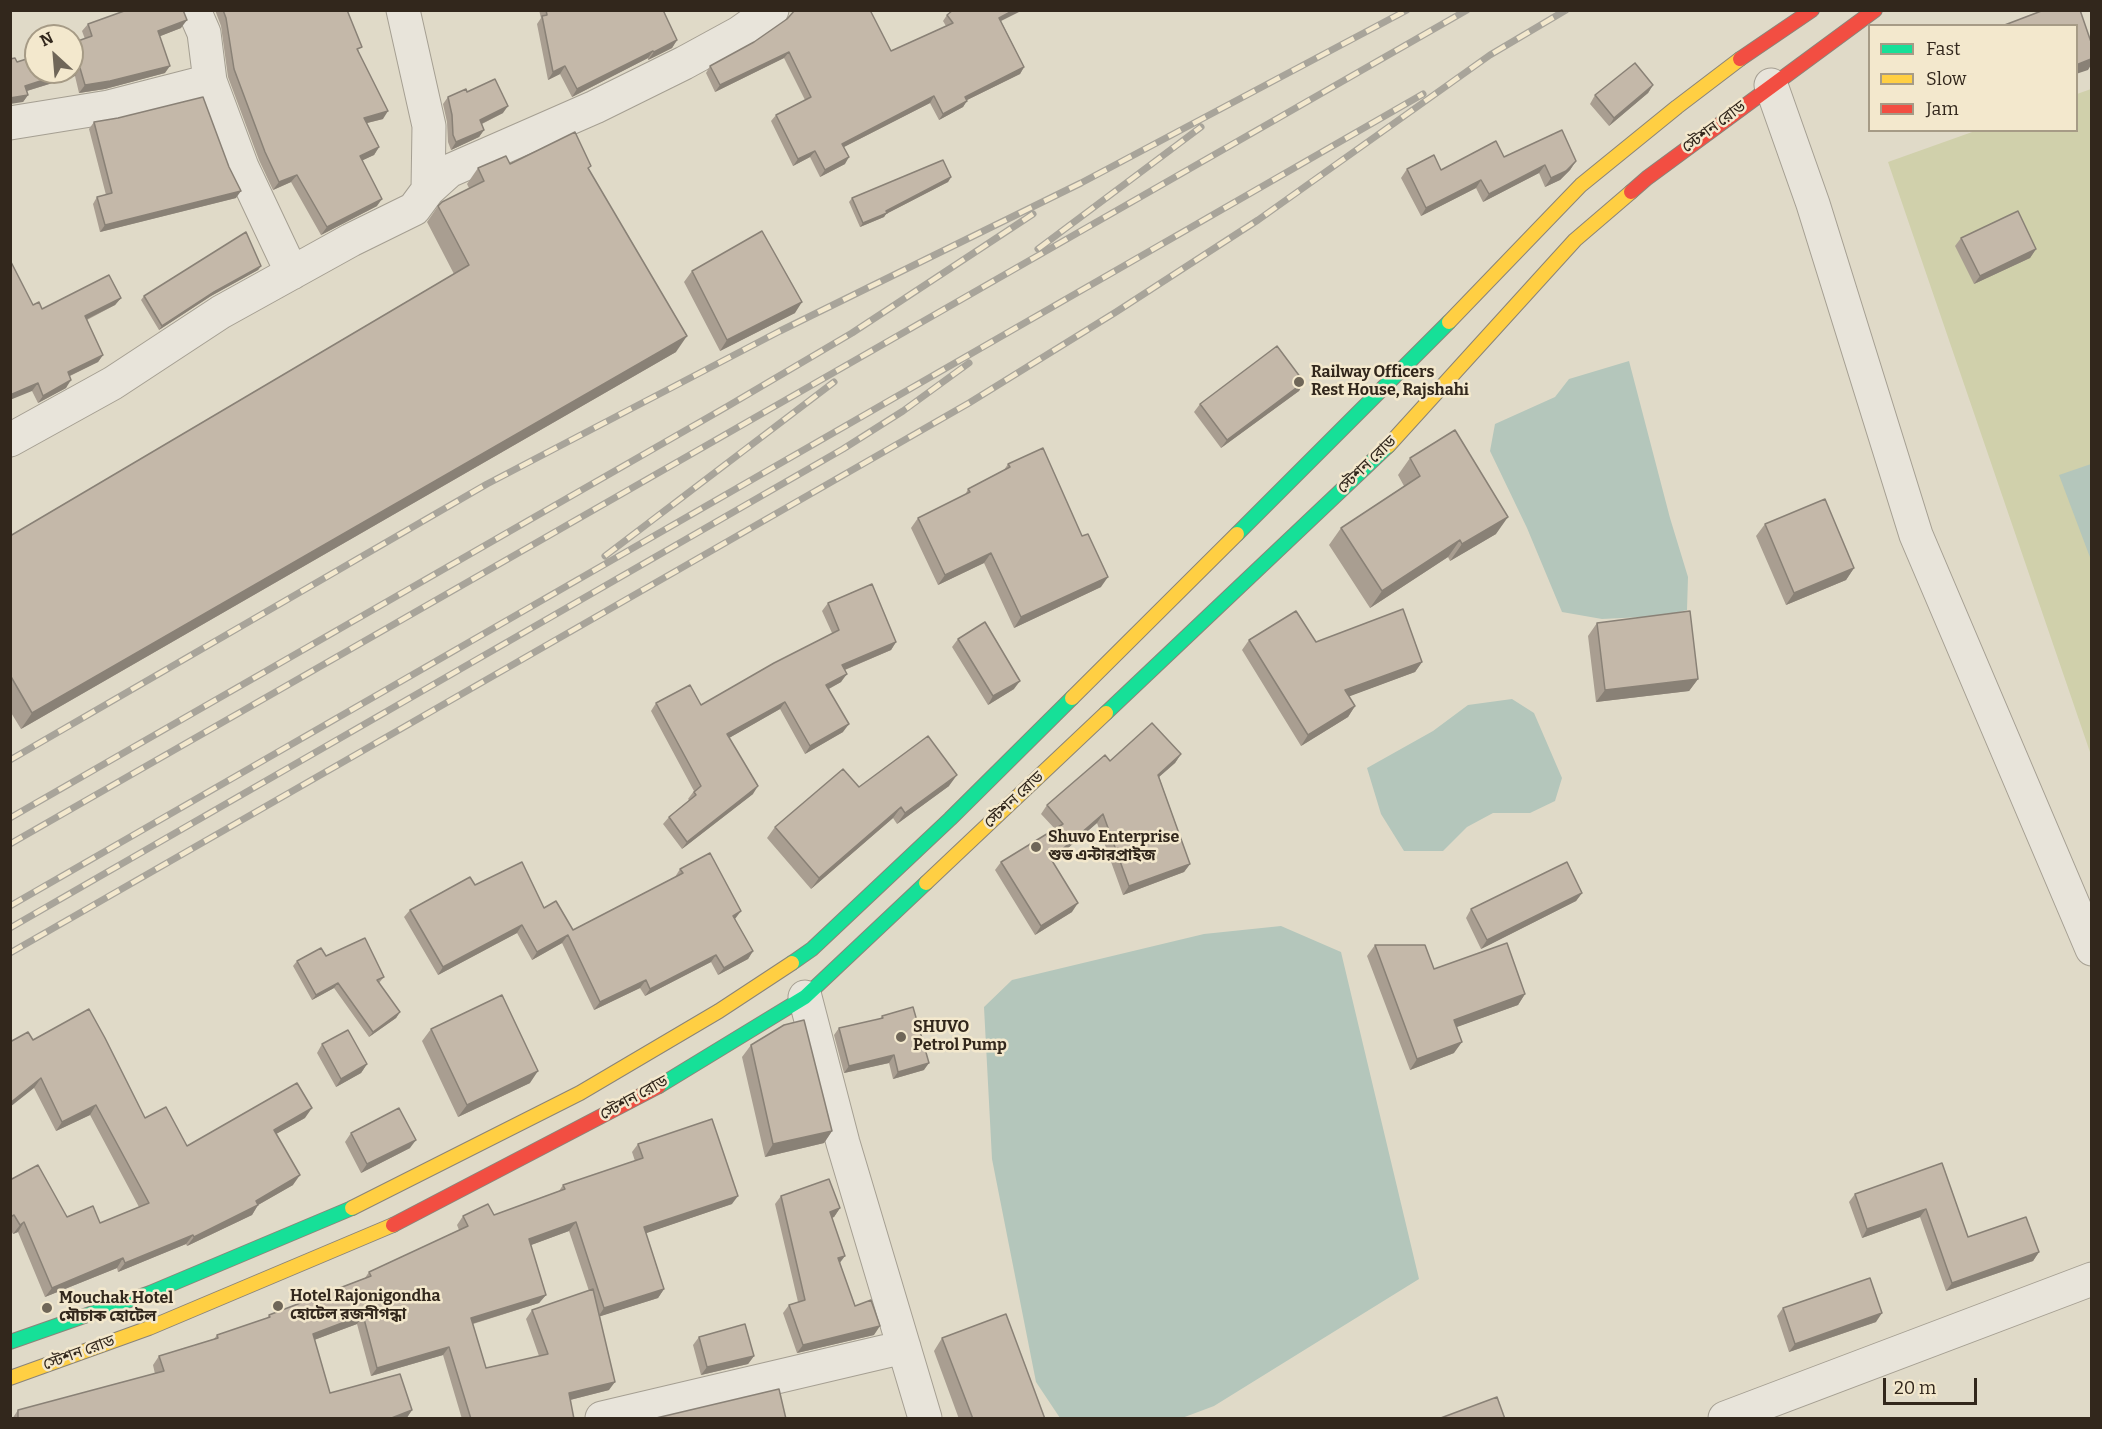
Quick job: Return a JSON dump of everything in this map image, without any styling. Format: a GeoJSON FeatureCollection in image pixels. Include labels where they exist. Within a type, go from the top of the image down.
{"type":"FeatureCollection","features":[{"type":"Feature","properties":{"kind":"main road","name":"স্টেশন রোড"},"geometry":{"type":"LineString","coordinates":[[10,1342],[150,1293],[342,1212],[580,1093],[719,1011],[812,949],[951,819],[1421,351],[1581,185],[1677,106],[1812,10]]}},
{"type":"Feature","properties":{"kind":"main road","name":"স্টেশন রোড"},"geometry":{"type":"LineString","coordinates":[[10,1378],[149,1328],[408,1218],[646,1094],[805,997],[1384,450],[1575,240],[1647,178],[1875,10]]}},
{"type":"Feature","properties":{"kind":"street"},"geometry":{"type":"LineString","coordinates":[[194,10],[204,33],[210,81],[242,167],[292,273]]}},
{"type":"Feature","properties":{"kind":"street"},"geometry":{"type":"LineString","coordinates":[[403,10],[429,126],[428,190]]}},
{"type":"Feature","properties":{"kind":"street"},"geometry":{"type":"LineString","coordinates":[[10,440],[113,382],[221,312],[414,209],[428,190],[449,171],[595,107],[674,68],[739,33],[772,10]]}},
{"type":"Feature","properties":{"kind":"street"},"geometry":{"type":"LineString","coordinates":[[10,123],[109,107],[210,81]]}},
{"type":"Feature","properties":{"kind":"street"},"geometry":{"type":"LineString","coordinates":[[1771,85],[1814,204],[1916,535],[2091,949]]}},
{"type":"Feature","properties":{"kind":"street"},"geometry":{"type":"LineString","coordinates":[[805,997],[843,1143],[925,1419]]}},
{"type":"Feature","properties":{"kind":"street"},"geometry":{"type":"LineString","coordinates":[[1725,1419],[2091,1279]]}},
{"type":"Feature","properties":{"kind":"street"},"geometry":{"type":"LineString","coordinates":[[602,1419],[904,1347]]}},
{"type":"Feature","properties":{"kind":"green space"},"geometry":{"type":"Polygon","coordinates":[[[2091,89],[2091,755],[1888,162],[1972,132],[2078,132],[2078,94],[2091,89]]]}},
{"type":"Feature","properties":{"kind":"shaded area"},"geometry":{"type":"Polygon","coordinates":[[[1629,361],[1670,518],[1688,577],[1687,610],[1663,616],[1602,619],[1562,612],[1527,528],[1490,451],[1495,424],[1555,397],[1569,379],[1629,361]]]}},
{"type":"Feature","properties":{"kind":"shaded area"},"geometry":{"type":"Polygon","coordinates":[[[2092,464],[2091,560],[2059,475],[2092,464]]]}},
{"type":"Feature","properties":{"kind":"shaded area"},"geometry":{"type":"Polygon","coordinates":[[[1512,699],[1534,713],[1562,778],[1555,801],[1530,813],[1493,813],[1467,827],[1443,851],[1404,851],[1381,814],[1367,768],[1433,731],[1468,705],[1512,699]]]}},
{"type":"Feature","properties":{"kind":"shaded area"},"geometry":{"type":"Polygon","coordinates":[[[1281,926],[1341,952],[1419,1279],[1214,1406],[1182,1418],[1060,1418],[1036,1382],[992,1159],[984,1007],[1012,980],[1204,934],[1281,926]]]}},
{"type":"Feature","properties":{"kind":"building"},"geometry":{"type":"Polygon","coordinates":[[[127,10],[183,10],[187,20],[158,31],[170,66],[85,85],[84,39],[92,36],[88,24],[127,10]]]}},
{"type":"Feature","properties":{"kind":"building"},"geometry":{"type":"Polygon","coordinates":[[[223,10],[347,10],[362,47],[357,49],[388,111],[364,118],[379,147],[360,156],[382,199],[327,227],[297,175],[279,182],[265,152],[234,69],[223,10]]]}},
{"type":"Feature","properties":{"kind":"building"},"geometry":{"type":"Polygon","coordinates":[[[546,10],[663,10],[677,40],[577,89],[565,66],[553,72],[542,16],[547,15],[546,10]]]}},
{"type":"Feature","properties":{"kind":"building"},"geometry":{"type":"Polygon","coordinates":[[[795,10],[870,10],[891,51],[953,23],[947,15],[953,10],[1014,10],[999,18],[1024,67],[965,97],[967,101],[943,114],[934,96],[842,144],[849,157],[825,170],[815,151],[798,159],[776,115],[811,97],[789,52],[720,85],[710,66],[754,42],[787,19],[795,10]]]}},
{"type":"Feature","properties":{"kind":"building"},"geometry":{"type":"Polygon","coordinates":[[[2044,10],[2080,10],[2091,42],[2091,59],[2078,64],[2078,24],[2007,24],[2044,10]]]}},
{"type":"Feature","properties":{"kind":"building"},"geometry":{"type":"Polygon","coordinates":[[[15,58],[17,62],[24,60],[24,84],[31,84],[25,86],[28,95],[10,98],[10,59],[15,58]]]}},
{"type":"Feature","properties":{"kind":"building"},"geometry":{"type":"Polygon","coordinates":[[[1635,63],[1653,85],[1614,118],[1595,95],[1635,63]]]}},
{"type":"Feature","properties":{"kind":"building"},"geometry":{"type":"Polygon","coordinates":[[[495,79],[508,106],[480,120],[484,130],[456,142],[448,97],[466,89],[467,92],[495,79]]]}},
{"type":"Feature","properties":{"kind":"building"},"geometry":{"type":"Polygon","coordinates":[[[203,97],[229,167],[241,191],[105,225],[97,197],[112,193],[94,122],[203,97]]]}},
{"type":"Feature","properties":{"kind":"building"},"geometry":{"type":"Polygon","coordinates":[[[1562,130],[1576,161],[1566,171],[1551,178],[1545,165],[1489,194],[1481,180],[1426,208],[1407,169],[1434,155],[1441,170],[1496,141],[1504,157],[1562,130]]]}},
{"type":"Feature","properties":{"kind":"building"},"geometry":{"type":"Polygon","coordinates":[[[575,132],[591,166],[588,168],[687,336],[32,713],[10,675],[10,536],[469,265],[438,206],[484,181],[478,168],[506,156],[510,164],[575,132]]]}},
{"type":"Feature","properties":{"kind":"building"},"geometry":{"type":"Polygon","coordinates":[[[943,160],[951,177],[886,211],[887,213],[863,223],[852,198],[943,160]]]}},
{"type":"Feature","properties":{"kind":"building"},"geometry":{"type":"Polygon","coordinates":[[[2018,211],[2036,249],[1980,276],[1961,238],[2018,211]]]}},
{"type":"Feature","properties":{"kind":"building"},"geometry":{"type":"Polygon","coordinates":[[[762,231],[802,302],[727,340],[692,271],[762,231]]]}},
{"type":"Feature","properties":{"kind":"building"},"geometry":{"type":"Polygon","coordinates":[[[246,232],[261,266],[214,292],[162,326],[144,296],[246,232]]]}},
{"type":"Feature","properties":{"kind":"building"},"geometry":{"type":"Polygon","coordinates":[[[10,260],[33,305],[39,302],[42,309],[109,275],[121,298],[85,316],[103,355],[68,372],[71,380],[43,396],[38,383],[10,395],[10,260]]]}},
{"type":"Feature","properties":{"kind":"building"},"geometry":{"type":"Polygon","coordinates":[[[1277,346],[1304,382],[1227,440],[1200,404],[1277,346]]]}},
{"type":"Feature","properties":{"kind":"building"},"geometry":{"type":"Polygon","coordinates":[[[1455,430],[1508,517],[1462,544],[1460,540],[1382,591],[1341,528],[1420,476],[1410,458],[1455,430]]]}},
{"type":"Feature","properties":{"kind":"building"},"geometry":{"type":"Polygon","coordinates":[[[1043,448],[1082,536],[1088,534],[1108,577],[1021,617],[991,553],[945,575],[918,518],[970,492],[968,489],[1010,467],[1008,464],[1043,448]]]}},
{"type":"Feature","properties":{"kind":"building"},"geometry":{"type":"Polygon","coordinates":[[[1825,499],[1854,568],[1794,593],[1765,524],[1825,499]]]}},
{"type":"Feature","properties":{"kind":"building"},"geometry":{"type":"Polygon","coordinates":[[[872,584],[896,642],[842,665],[847,674],[826,685],[849,724],[810,746],[785,702],[727,734],[758,786],[687,842],[669,817],[696,795],[694,792],[701,786],[656,703],[690,685],[701,705],[774,663],[839,630],[828,603],[872,584]]]}},
{"type":"Feature","properties":{"kind":"building"},"geometry":{"type":"Polygon","coordinates":[[[1403,609],[1422,662],[1345,690],[1355,706],[1308,735],[1249,640],[1296,611],[1316,642],[1403,609]]]}},
{"type":"Feature","properties":{"kind":"building"},"geometry":{"type":"Polygon","coordinates":[[[1690,611],[1698,679],[1605,690],[1597,623],[1690,611]]]}},
{"type":"Feature","properties":{"kind":"building"},"geometry":{"type":"Polygon","coordinates":[[[985,622],[1020,681],[993,696],[958,639],[985,622]]]}},
{"type":"Feature","properties":{"kind":"building"},"geometry":{"type":"Polygon","coordinates":[[[1152,723],[1181,754],[1158,775],[1190,864],[1129,886],[1103,814],[1051,859],[1078,903],[1041,926],[1001,862],[1063,824],[1047,805],[1105,755],[1110,761],[1152,723]]]}},
{"type":"Feature","properties":{"kind":"building"},"geometry":{"type":"Polygon","coordinates":[[[928,736],[957,775],[905,813],[901,807],[819,878],[775,827],[843,769],[859,787],[928,736]]]}},
{"type":"Feature","properties":{"kind":"building"},"geometry":{"type":"Polygon","coordinates":[[[710,853],[741,911],[733,916],[753,951],[724,968],[716,955],[650,989],[646,980],[600,1002],[568,935],[537,952],[522,925],[443,967],[410,910],[470,877],[475,885],[522,862],[544,908],[556,901],[573,930],[683,873],[680,869],[710,853]]]}},
{"type":"Feature","properties":{"kind":"building"},"geometry":{"type":"Polygon","coordinates":[[[1567,862],[1582,893],[1487,940],[1471,909],[1567,862]]]}},
{"type":"Feature","properties":{"kind":"building"},"geometry":{"type":"Polygon","coordinates":[[[365,938],[384,977],[377,980],[400,1012],[373,1032],[338,983],[316,995],[297,961],[321,948],[326,956],[365,938]]]}},
{"type":"Feature","properties":{"kind":"building"},"geometry":{"type":"Polygon","coordinates":[[[1507,943],[1525,994],[1454,1020],[1462,1042],[1417,1059],[1375,945],[1425,945],[1434,969],[1507,943]]]}},
{"type":"Feature","properties":{"kind":"building"},"geometry":{"type":"Polygon","coordinates":[[[502,995],[538,1071],[467,1105],[431,1029],[502,995]]]}},
{"type":"Feature","properties":{"kind":"building"},"geometry":{"type":"Polygon","coordinates":[[[913,1007],[929,1063],[898,1072],[894,1055],[849,1066],[839,1028],[883,1018],[882,1016],[913,1007]]]}},
{"type":"Feature","properties":{"kind":"building"},"geometry":{"type":"Polygon","coordinates":[[[89,1009],[145,1118],[166,1107],[187,1146],[297,1083],[312,1108],[274,1130],[300,1175],[256,1201],[258,1205],[194,1237],[193,1235],[125,1263],[123,1258],[52,1288],[24,1222],[20,1225],[14,1215],[10,1217],[10,1180],[38,1165],[67,1217],[93,1206],[100,1223],[149,1203],[96,1105],[62,1122],[41,1078],[10,1103],[10,1042],[28,1032],[33,1040],[89,1009]]]}},
{"type":"Feature","properties":{"kind":"building"},"geometry":{"type":"Polygon","coordinates":[[[804,1020],[832,1131],[773,1144],[751,1045],[784,1025],[804,1020]]]}},
{"type":"Feature","properties":{"kind":"building"},"geometry":{"type":"Polygon","coordinates":[[[348,1030],[367,1064],[341,1079],[322,1044],[348,1030]]]}},
{"type":"Feature","properties":{"kind":"building"},"geometry":{"type":"Polygon","coordinates":[[[399,1108],[416,1140],[367,1164],[351,1133],[399,1108]]]}},
{"type":"Feature","properties":{"kind":"building"},"geometry":{"type":"Polygon","coordinates":[[[712,1119],[738,1196],[644,1227],[664,1289],[604,1308],[576,1222],[529,1239],[546,1295],[471,1318],[486,1368],[548,1354],[532,1310],[593,1289],[615,1382],[569,1393],[574,1419],[471,1419],[449,1347],[377,1368],[363,1315],[313,1334],[330,1393],[400,1374],[412,1410],[389,1419],[18,1419],[18,1410],[164,1371],[159,1356],[218,1338],[217,1335],[270,1317],[269,1315],[371,1276],[369,1272],[468,1226],[463,1216],[488,1204],[494,1215],[565,1189],[563,1185],[643,1158],[638,1144],[712,1119]]]}},
{"type":"Feature","properties":{"kind":"building"},"geometry":{"type":"Polygon","coordinates":[[[1942,1163],[1968,1237],[2026,1217],[2039,1252],[1952,1283],[1926,1209],[1867,1229],[1855,1194],[1942,1163]]]}},
{"type":"Feature","properties":{"kind":"building"},"geometry":{"type":"Polygon","coordinates":[[[829,1179],[840,1208],[830,1212],[845,1256],[838,1258],[855,1306],[871,1300],[880,1326],[803,1345],[789,1305],[805,1300],[781,1196],[829,1179]]]}},
{"type":"Feature","properties":{"kind":"building"},"geometry":{"type":"Polygon","coordinates":[[[1870,1278],[1882,1313],[1795,1344],[1783,1308],[1870,1278]]]}},
{"type":"Feature","properties":{"kind":"building"},"geometry":{"type":"Polygon","coordinates":[[[1006,1314],[1045,1419],[973,1419],[942,1338],[1006,1314]]]}},
{"type":"Feature","properties":{"kind":"building"},"geometry":{"type":"Polygon","coordinates":[[[745,1324],[754,1356],[707,1367],[699,1337],[745,1324]]]}},
{"type":"Feature","properties":{"kind":"building"},"geometry":{"type":"Polygon","coordinates":[[[779,1389],[786,1419],[652,1419],[779,1389]]]}},
{"type":"Feature","properties":{"kind":"building"},"geometry":{"type":"Polygon","coordinates":[[[1497,1397],[1505,1419],[1438,1419],[1497,1397]]]}},
{"type":"Feature","properties":{"kind":"railway"},"geometry":{"type":"LineString","coordinates":[[10,760],[487,484],[780,331],[1081,183],[1407,10]]}},
{"type":"Feature","properties":{"kind":"railway"},"geometry":{"type":"LineString","coordinates":[[10,844],[1467,10]]}},
{"type":"Feature","properties":{"kind":"railway"},"geometry":{"type":"LineString","coordinates":[[10,953],[969,403],[1258,220],[1490,55],[1566,10]]}},
{"type":"Feature","properties":{"kind":"railway"},"geometry":{"type":"LineString","coordinates":[[10,906],[1423,94]]}},
{"type":"Feature","properties":{"kind":"railway"},"geometry":{"type":"LineString","coordinates":[[1038,249],[1201,127]]}},
{"type":"Feature","properties":{"kind":"railway"},"geometry":{"type":"LineString","coordinates":[[10,818],[852,333],[1033,214]]}},
{"type":"Feature","properties":{"kind":"railway"},"geometry":{"type":"LineString","coordinates":[[10,928],[843,449],[903,411],[969,363]]}},
{"type":"Feature","properties":{"kind":"railway"},"geometry":{"type":"LineString","coordinates":[[605,556],[834,382]]}},
{"type":"Feature","properties":{"kind":"traffic: fast"},"geometry":{"type":"LineString","coordinates":[[1237,534],[1449,322]]}},
{"type":"Feature","properties":{"kind":"traffic: fast"},"geometry":{"type":"LineString","coordinates":[[1106,713],[1388,446]]}},
{"type":"Feature","properties":{"kind":"traffic: fast"},"geometry":{"type":"LineString","coordinates":[[792,963],[812,949],[950,819],[1072,698]]}},
{"type":"Feature","properties":{"kind":"traffic: fast"},"geometry":{"type":"LineString","coordinates":[[659,1086],[805,997],[926,883]]}},
{"type":"Feature","properties":{"kind":"traffic: fast"},"geometry":{"type":"LineString","coordinates":[[10,1342],[150,1293],[352,1208]]}},
{"type":"Feature","properties":{"kind":"traffic: slow"},"geometry":{"type":"LineString","coordinates":[[1449,322],[1581,185],[1740,59]]}},
{"type":"Feature","properties":{"kind":"traffic: slow"},"geometry":{"type":"LineString","coordinates":[[1388,446],[1575,240],[1631,192]]}},
{"type":"Feature","properties":{"kind":"traffic: slow"},"geometry":{"type":"LineString","coordinates":[[1072,698],[1237,534]]}},
{"type":"Feature","properties":{"kind":"traffic: slow"},"geometry":{"type":"LineString","coordinates":[[926,883],[1106,713]]}},
{"type":"Feature","properties":{"kind":"traffic: slow"},"geometry":{"type":"LineString","coordinates":[[352,1208],[580,1093],[719,1011],[792,963]]}},
{"type":"Feature","properties":{"kind":"traffic: slow"},"geometry":{"type":"LineString","coordinates":[[10,1378],[149,1328],[393,1225]]}},
{"type":"Feature","properties":{"kind":"traffic: jam"},"geometry":{"type":"LineString","coordinates":[[1740,59],[1812,10]]}},
{"type":"Feature","properties":{"kind":"traffic: jam"},"geometry":{"type":"LineString","coordinates":[[1631,192],[1875,10]]}},
{"type":"Feature","properties":{"kind":"traffic: jam"},"geometry":{"type":"LineString","coordinates":[[393,1225],[659,1086]]}},
{"type":"Feature","properties":{"kind":"place","name":"Railway Officers Rest House, Rajshahi"},"geometry":{"type":"Point","coordinates":[1299,382]}},
{"type":"Feature","properties":{"kind":"place","name":"Shuvo Enterprise শুভ এন্টারপ্রাইজ"},"geometry":{"type":"Point","coordinates":[1036,847]}},
{"type":"Feature","properties":{"kind":"place","name":"SHUVO Petrol Pump"},"geometry":{"type":"Point","coordinates":[901,1037]}},
{"type":"Feature","properties":{"kind":"place","name":"Hotel Rajonigondha হোটেল রজনীগন্ধা"},"geometry":{"type":"Point","coordinates":[278,1306]}},
{"type":"Feature","properties":{"kind":"place","name":"Mouchak Hotel মৌচাক হোটেল"},"geometry":{"type":"Point","coordinates":[47,1308]}}]}
